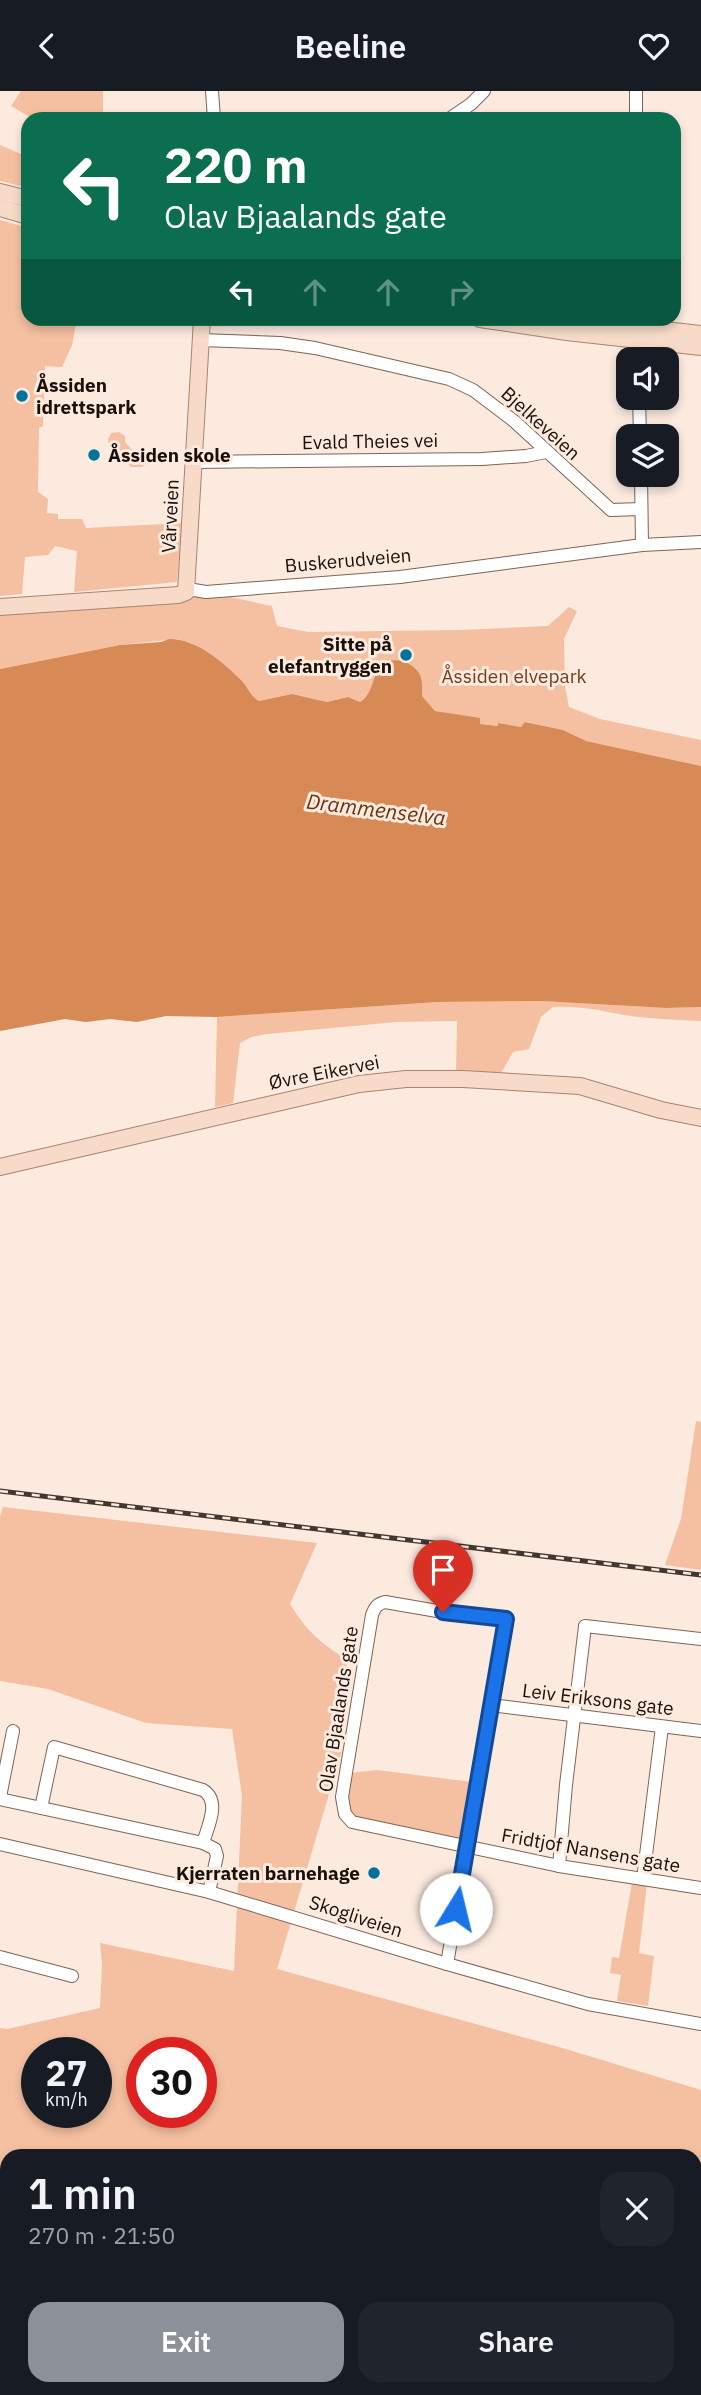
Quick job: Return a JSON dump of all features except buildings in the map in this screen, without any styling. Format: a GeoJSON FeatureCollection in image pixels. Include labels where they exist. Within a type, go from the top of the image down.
{"type":"FeatureCollection","features":[{"type":"Feature","properties":{"kind":"main road"},"geometry":{"type":"LineString","coordinates":[[0,192],[21,197]]}},
{"type":"Feature","properties":{"kind":"main road"},"geometry":{"type":"LineString","coordinates":[[0,208],[21,214]]}},
{"type":"Feature","properties":{"kind":"main road","name":"Vårveien"},"geometry":{"type":"LineString","coordinates":[[188,589],[202,326]]}},
{"type":"Feature","properties":{"kind":"main road"},"geometry":{"type":"LineString","coordinates":[[591,326],[701,334]]}},
{"type":"Feature","properties":{"kind":"main road"},"geometry":{"type":"LineString","coordinates":[[617,326],[638,329],[701,347]]}},
{"type":"Feature","properties":{"kind":"main road","name":"Buskerudveien"},"geometry":{"type":"LineString","coordinates":[[0,607],[178,595],[184,594],[188,589]]}},
{"type":"Feature","properties":{"kind":"main road","name":"Øvre Eikervei"},"geometry":{"type":"LineString","coordinates":[[0,1167],[359,1084],[406,1079],[463,1079],[580,1086],[661,1110],[701,1118]]}},
{"type":"Feature","properties":{"kind":"street"},"geometry":{"type":"LineString","coordinates":[[212,91],[214,112]]}},
{"type":"Feature","properties":{"kind":"street"},"geometry":{"type":"LineString","coordinates":[[459,112],[484,91]]}},
{"type":"Feature","properties":{"kind":"street"},"geometry":{"type":"LineString","coordinates":[[636,91],[636,112]]}},
{"type":"Feature","properties":{"kind":"street"},"geometry":{"type":"LineString","coordinates":[[638,329],[639,347]]}},
{"type":"Feature","properties":{"kind":"street","name":"Bjelkeveien"},"geometry":{"type":"LineString","coordinates":[[201,340],[280,343],[315,348],[449,379],[495,405],[611,510],[641,509]]}},
{"type":"Feature","properties":{"kind":"street","name":"Evald Theies vei"},"geometry":{"type":"LineString","coordinates":[[194,462],[482,459],[546,452]]}},
{"type":"Feature","properties":{"kind":"street"},"geometry":{"type":"LineString","coordinates":[[640,487],[642,545]]}},
{"type":"Feature","properties":{"kind":"street","name":"Buskerudveien"},"geometry":{"type":"LineString","coordinates":[[188,589],[196,592],[256,590],[400,577],[642,545],[701,542]]}},
{"type":"Feature","properties":{"kind":"street","name":"Olav Bjaalands gate"},"geometry":{"type":"LineString","coordinates":[[352,1822],[345,1814],[342,1797],[374,1608],[385,1602],[506,1619],[491,1705]]}},
{"type":"Feature","properties":{"kind":"street"},"geometry":{"type":"LineString","coordinates":[[559,1866],[585,1626],[701,1639]]}},
{"type":"Feature","properties":{"kind":"street"},"geometry":{"type":"LineString","coordinates":[[447,1964],[491,1705]]}},
{"type":"Feature","properties":{"kind":"street","name":"Leiv Eriksons gate"},"geometry":{"type":"LineString","coordinates":[[491,1705],[701,1731]]}},
{"type":"Feature","properties":{"kind":"street"},"geometry":{"type":"LineString","coordinates":[[643,1879],[662,1727]]}},
{"type":"Feature","properties":{"kind":"street"},"geometry":{"type":"LineString","coordinates":[[8,1735],[0,1798],[204,1843],[215,1849],[217,1856],[209,1892]]}},
{"type":"Feature","properties":{"kind":"street"},"geometry":{"type":"LineString","coordinates":[[41,1808],[54,1747],[203,1790],[213,1804],[204,1843]]}},
{"type":"Feature","properties":{"kind":"street","name":"Fridtjof Nansens gate"},"geometry":{"type":"LineString","coordinates":[[352,1822],[559,1866],[701,1888]]}},
{"type":"Feature","properties":{"kind":"street","name":"Skogliveien"},"geometry":{"type":"LineString","coordinates":[[0,1844],[209,1892],[588,2004],[701,2024]]}},
{"type":"Feature","properties":{"kind":"street"},"geometry":{"type":"LineString","coordinates":[[0,1957],[72,1976]]}},
{"type":"Feature","properties":{"kind":"green space"},"geometry":{"type":"Polygon","coordinates":[[[21,91],[103,91],[103,112],[21,112],[11,106],[21,91]]]}},
{"type":"Feature","properties":{"kind":"green space"},"geometry":{"type":"Polygon","coordinates":[[[0,145],[21,154],[21,186],[0,181],[0,145]]]}},
{"type":"Feature","properties":{"kind":"green space","name":"Åssiden idrettspark"},"geometry":{"type":"Polygon","coordinates":[[[0,220],[21,226],[21,326],[76,326],[72,345],[62,367],[45,366],[43,426],[39,428],[38,492],[48,499],[47,513],[58,514],[58,519],[82,519],[86,528],[182,523],[177,582],[74,592],[77,551],[55,546],[48,555],[25,557],[22,594],[0,596],[0,220]]]}},
{"type":"Feature","properties":{"kind":"green space"},"geometry":{"type":"Polygon","coordinates":[[[119,432],[125,436],[125,442],[133,451],[145,451],[147,464],[131,467],[110,448],[108,439],[111,433],[119,432]]]}},
{"type":"Feature","properties":{"kind":"green space","name":"Åssiden elvepark"},"geometry":{"type":"Polygon","coordinates":[[[225,596],[272,606],[277,626],[308,632],[548,626],[569,607],[577,611],[564,639],[565,686],[569,707],[600,719],[701,740],[701,766],[586,741],[562,730],[526,722],[521,727],[499,723],[498,726],[479,724],[480,719],[435,711],[422,696],[422,683],[385,663],[369,694],[360,702],[348,697],[327,702],[292,694],[259,701],[251,696],[243,682],[218,661],[191,643],[177,639],[120,645],[0,669],[0,611],[225,596]]]}},
{"type":"Feature","properties":{"kind":"green space"},"geometry":{"type":"Polygon","coordinates":[[[541,1001],[666,1008],[701,1007],[701,1021],[553,1007],[541,1017],[529,1049],[513,1052],[500,1075],[456,1073],[457,1021],[397,1022],[267,1034],[251,1037],[240,1043],[233,1103],[215,1107],[217,1017],[438,1002],[541,1001]]]}},
{"type":"Feature","properties":{"kind":"green space"},"geometry":{"type":"Polygon","coordinates":[[[696,1421],[701,1422],[701,1570],[665,1565],[681,1519],[696,1421]]]}},
{"type":"Feature","properties":{"kind":"green space"},"geometry":{"type":"Polygon","coordinates":[[[3,1507],[317,1543],[290,1604],[315,1636],[347,1660],[341,1754],[277,1969],[559,2047],[701,2090],[701,2149],[0,2149],[0,2028],[7,2029],[100,2008],[100,1943],[234,1971],[242,1796],[232,1729],[146,1723],[48,1689],[0,1681],[0,1516],[3,1507]]]}},
{"type":"Feature","properties":{"kind":"green space"},"geometry":{"type":"Polygon","coordinates":[[[377,1770],[472,1782],[463,1837],[459,1842],[353,1818],[345,1795],[350,1773],[377,1770]]]}},
{"type":"Feature","properties":{"kind":"green space"},"geometry":{"type":"Polygon","coordinates":[[[632,1882],[647,1884],[639,1953],[654,1956],[648,2006],[617,2001],[621,1975],[610,1973],[612,1957],[619,1958],[632,1882]]]}},
{"type":"Feature","properties":{"kind":"water","name":"Drammenselva"},"geometry":{"type":"Polygon","coordinates":[[[169,639],[189,642],[208,652],[234,673],[259,701],[292,694],[327,702],[348,697],[360,702],[368,694],[380,668],[388,662],[398,660],[407,663],[419,673],[422,696],[435,711],[480,718],[480,724],[498,726],[498,723],[521,727],[525,722],[563,730],[586,741],[701,766],[701,1007],[666,1008],[541,1001],[438,1002],[217,1017],[166,1016],[137,1022],[110,1019],[86,1022],[65,1019],[0,1031],[0,669],[120,645],[169,639]]]}},
{"type":"Feature","properties":{"kind":"railway"},"geometry":{"type":"LineString","coordinates":[[0,1491],[701,1575]]}},
{"type":"Feature","properties":{"kind":"place","name":"Åssiden idrettspark"},"geometry":{"type":"Point","coordinates":[22,396]}},
{"type":"Feature","properties":{"kind":"place","name":"Åssiden skole"},"geometry":{"type":"Point","coordinates":[94,455]}},
{"type":"Feature","properties":{"kind":"place","name":"Sitte på elefantryggen"},"geometry":{"type":"Point","coordinates":[406,655]}},
{"type":"Feature","properties":{"kind":"place","name":"Kjerraten barnehage"},"geometry":{"type":"Point","coordinates":[374,1873]}},
{"type":"Feature","properties":{"kind":"route"},"geometry":{"type":"LineString","coordinates":[[443,1612],[506,1619],[456,1909]]}}]}
